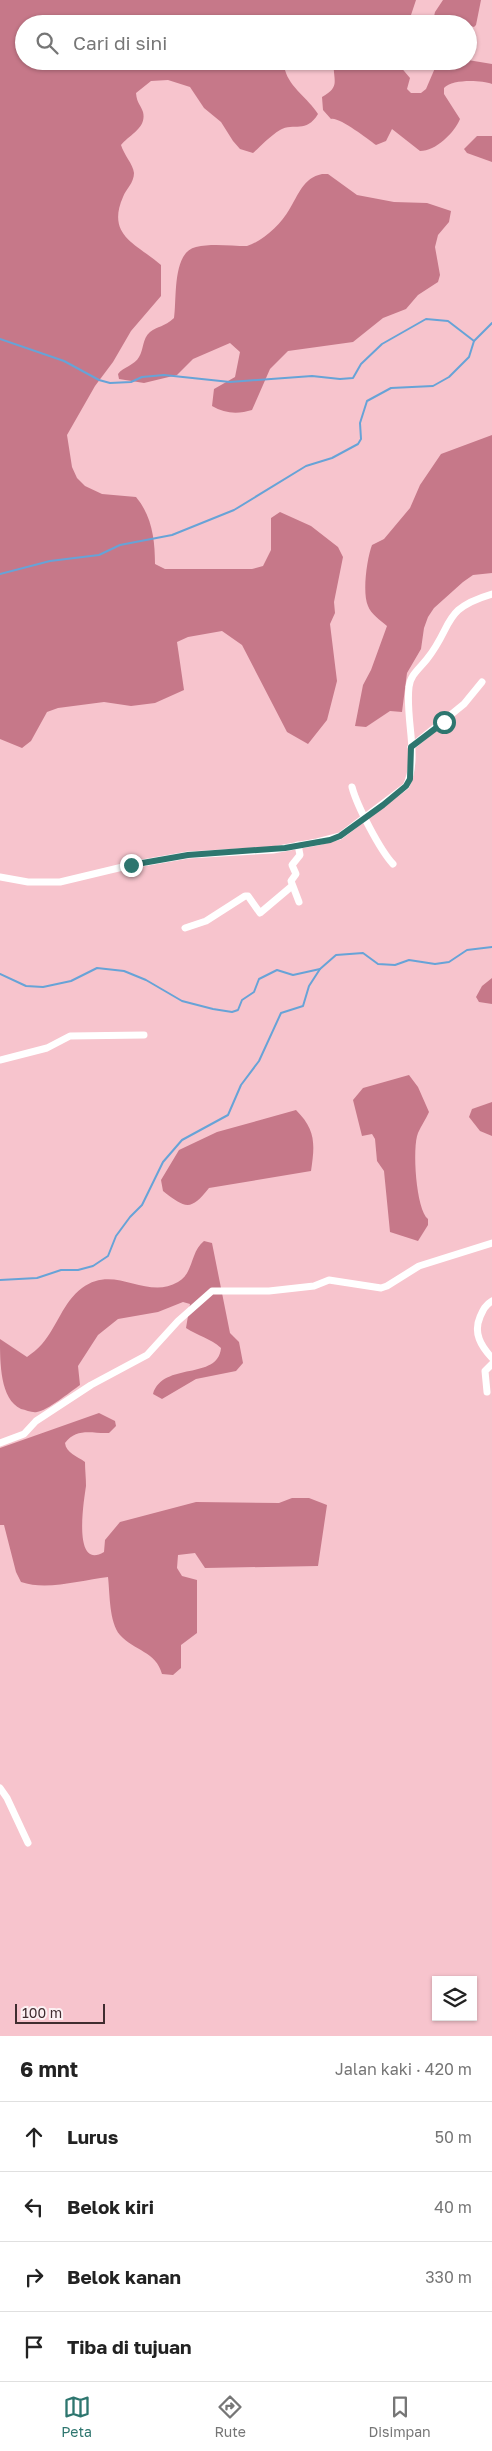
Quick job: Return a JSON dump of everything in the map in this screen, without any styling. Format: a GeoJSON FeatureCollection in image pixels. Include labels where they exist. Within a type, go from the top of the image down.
{"type":"FeatureCollection","features":[{"type":"Feature","properties":{"kind":"street"},"geometry":{"type":"LineString","coordinates":[[0,877],[28,882],[60,882],[100,871],[188,855],[273,850],[330,840],[365,817],[406,786],[410,779],[411,747],[408,700],[412,676],[428,658],[452,614],[464,606],[492,594]]}},
{"type":"Feature","properties":{"kind":"street"},"geometry":{"type":"LineString","coordinates":[[411,747],[464,704],[482,682]]}},
{"type":"Feature","properties":{"kind":"street"},"geometry":{"type":"LineString","coordinates":[[352,787],[365,817],[393,864]]}},
{"type":"Feature","properties":{"kind":"street"},"geometry":{"type":"LineString","coordinates":[[298,845],[300,856],[292,865],[296,874],[291,879],[298,902]]}},
{"type":"Feature","properties":{"kind":"street"},"geometry":{"type":"LineString","coordinates":[[185,928],[206,920],[245,896],[248,896],[259,912],[261,912],[292,886]]}},
{"type":"Feature","properties":{"kind":"street"},"geometry":{"type":"LineString","coordinates":[[0,1060],[47,1048],[70,1036],[144,1035]]}},
{"type":"Feature","properties":{"kind":"street"},"geometry":{"type":"LineString","coordinates":[[0,1442],[24,1434],[36,1421],[91,1385],[147,1355],[178,1321],[212,1291],[269,1291],[314,1286],[329,1280],[381,1288],[418,1266],[492,1243]]}},
{"type":"Feature","properties":{"kind":"street"},"geometry":{"type":"LineString","coordinates":[[492,1301],[483,1310],[476,1328],[478,1337],[492,1358]]}},
{"type":"Feature","properties":{"kind":"street"},"geometry":{"type":"LineString","coordinates":[[487,1392],[485,1371],[492,1364]]}},
{"type":"Feature","properties":{"kind":"street"},"geometry":{"type":"LineString","coordinates":[[0,1788],[7,1798],[28,1843]]}},
{"type":"Feature","properties":{"kind":"shaded area"},"geometry":{"type":"Polygon","coordinates":[[[0,0],[416,0],[411,15],[15,15],[15,70],[285,70],[295,88],[318,114],[309,124],[280,130],[253,153],[240,149],[221,122],[204,108],[190,87],[168,80],[151,81],[136,93],[144,118],[140,127],[121,145],[134,173],[133,180],[123,197],[118,221],[121,230],[127,238],[161,265],[161,296],[131,331],[113,362],[95,386],[67,435],[72,467],[77,478],[85,486],[102,494],[136,497],[146,512],[152,529],[155,564],[165,569],[252,569],[263,566],[271,550],[271,518],[280,512],[311,526],[338,547],[343,557],[334,602],[335,613],[330,624],[337,681],[327,720],[308,744],[287,732],[242,645],[222,631],[188,637],[177,642],[184,690],[155,703],[131,706],[104,702],[58,708],[47,712],[31,741],[22,748],[0,739],[0,0]]]}},
{"type":"Feature","properties":{"kind":"shaded area"},"geometry":{"type":"Polygon","coordinates":[[[443,0],[481,0],[477,20],[477,15],[434,15],[443,0]]]}},
{"type":"Feature","properties":{"kind":"shaded area"},"geometry":{"type":"Polygon","coordinates":[[[477,62],[492,64],[492,84],[467,81],[453,83],[444,88],[444,94],[460,119],[444,140],[426,150],[420,151],[392,129],[386,141],[376,145],[341,121],[331,119],[323,110],[322,97],[334,86],[334,70],[403,70],[410,78],[407,89],[411,93],[421,93],[426,89],[434,70],[477,70],[477,62]]]}},
{"type":"Feature","properties":{"kind":"shaded area"},"geometry":{"type":"Polygon","coordinates":[[[477,136],[492,136],[492,162],[467,153],[464,149],[477,136]]]}},
{"type":"Feature","properties":{"kind":"shaded area"},"geometry":{"type":"Polygon","coordinates":[[[322,174],[328,174],[357,195],[394,202],[427,203],[451,211],[449,222],[438,235],[435,247],[440,275],[438,282],[418,295],[406,309],[383,318],[353,342],[288,351],[270,369],[252,410],[242,412],[222,411],[212,406],[214,389],[235,377],[240,352],[230,343],[193,359],[177,375],[144,383],[119,379],[118,374],[139,357],[147,335],[174,318],[179,267],[188,251],[196,247],[208,245],[247,246],[253,244],[281,221],[306,183],[310,179],[322,174]]]}},
{"type":"Feature","properties":{"kind":"shaded area"},"geometry":{"type":"Polygon","coordinates":[[[492,435],[492,573],[473,575],[434,608],[428,617],[424,628],[421,649],[407,673],[402,712],[390,711],[366,727],[355,726],[363,685],[371,670],[387,626],[371,612],[366,600],[366,576],[372,545],[384,539],[410,508],[420,485],[441,454],[492,435]]]}},
{"type":"Feature","properties":{"kind":"shaded area"},"geometry":{"type":"Polygon","coordinates":[[[492,978],[492,1004],[479,1002],[476,997],[482,986],[492,978]]]}},
{"type":"Feature","properties":{"kind":"shaded area"},"geometry":{"type":"Polygon","coordinates":[[[409,1075],[418,1087],[429,1112],[418,1133],[415,1151],[418,1192],[424,1213],[428,1219],[428,1225],[418,1241],[390,1232],[384,1171],[377,1161],[375,1139],[372,1134],[362,1136],[353,1100],[363,1088],[409,1075]]]}},
{"type":"Feature","properties":{"kind":"shaded area"},"geometry":{"type":"Polygon","coordinates":[[[492,1102],[492,1136],[480,1131],[469,1117],[472,1109],[492,1102]]]}},
{"type":"Feature","properties":{"kind":"shaded area"},"geometry":{"type":"Polygon","coordinates":[[[296,1110],[303,1117],[311,1131],[313,1153],[311,1171],[209,1188],[197,1201],[188,1205],[177,1201],[163,1191],[161,1180],[179,1150],[217,1132],[296,1110]]]}},
{"type":"Feature","properties":{"kind":"shaded area"},"geometry":{"type":"Polygon","coordinates":[[[204,1241],[212,1243],[230,1333],[239,1342],[243,1363],[236,1371],[196,1379],[162,1399],[153,1394],[159,1384],[167,1378],[201,1368],[211,1364],[218,1358],[221,1348],[186,1328],[190,1304],[183,1302],[158,1312],[118,1319],[98,1335],[78,1366],[80,1385],[52,1405],[41,1411],[31,1412],[21,1409],[14,1404],[5,1389],[0,1359],[0,1339],[27,1357],[42,1344],[70,1300],[82,1288],[94,1281],[106,1279],[142,1286],[166,1287],[183,1278],[190,1268],[196,1251],[204,1241]]]}},
{"type":"Feature","properties":{"kind":"shaded area"},"geometry":{"type":"Polygon","coordinates":[[[99,1413],[115,1421],[116,1426],[109,1433],[80,1433],[65,1443],[70,1452],[85,1462],[86,1486],[82,1531],[87,1552],[94,1555],[104,1552],[105,1540],[120,1522],[196,1502],[279,1503],[292,1498],[309,1498],[327,1505],[318,1566],[205,1568],[195,1553],[178,1555],[177,1568],[182,1576],[197,1580],[197,1633],[181,1645],[181,1668],[173,1675],[162,1674],[155,1660],[126,1640],[116,1629],[112,1615],[108,1577],[53,1585],[21,1582],[16,1572],[4,1525],[0,1525],[0,1448],[99,1413]]]}},
{"type":"Feature","properties":{"kind":"waterway"},"geometry":{"type":"LineString","coordinates":[[0,339],[64,361],[99,380],[110,383],[131,382],[142,377],[164,375],[230,382],[312,376],[340,379],[353,378],[361,364],[382,344],[426,319],[448,321],[474,341]]}},
{"type":"Feature","properties":{"kind":"waterway"},"geometry":{"type":"LineString","coordinates":[[0,574],[50,561],[99,555],[120,545],[172,535],[234,510],[306,466],[332,458],[358,444],[361,439],[360,423],[367,401],[391,388],[433,386],[449,377],[469,357],[474,341],[492,323]]}},
{"type":"Feature","properties":{"kind":"waterway"},"geometry":{"type":"LineString","coordinates":[[0,1280],[37,1278],[61,1270],[78,1270],[93,1266],[108,1256],[116,1236],[142,1205],[163,1162],[182,1140],[228,1115],[241,1085],[259,1061],[281,1013],[303,1006],[309,986],[320,969],[336,955],[363,953],[378,964],[395,965],[409,960],[435,964],[449,962],[467,950],[492,947]]}},
{"type":"Feature","properties":{"kind":"waterway"},"geometry":{"type":"LineString","coordinates":[[0,974],[26,986],[43,987],[71,981],[97,968],[124,971],[146,980],[182,1001],[232,1012],[238,1010],[242,1000],[254,992],[259,979],[277,970],[293,975],[320,969]]}},
{"type":"Feature","properties":{"kind":"route"},"geometry":{"type":"LineString","coordinates":[[131,865],[188,855],[273,850],[330,840],[340,836],[406,786],[410,779],[411,747],[444,722]]}}]}
